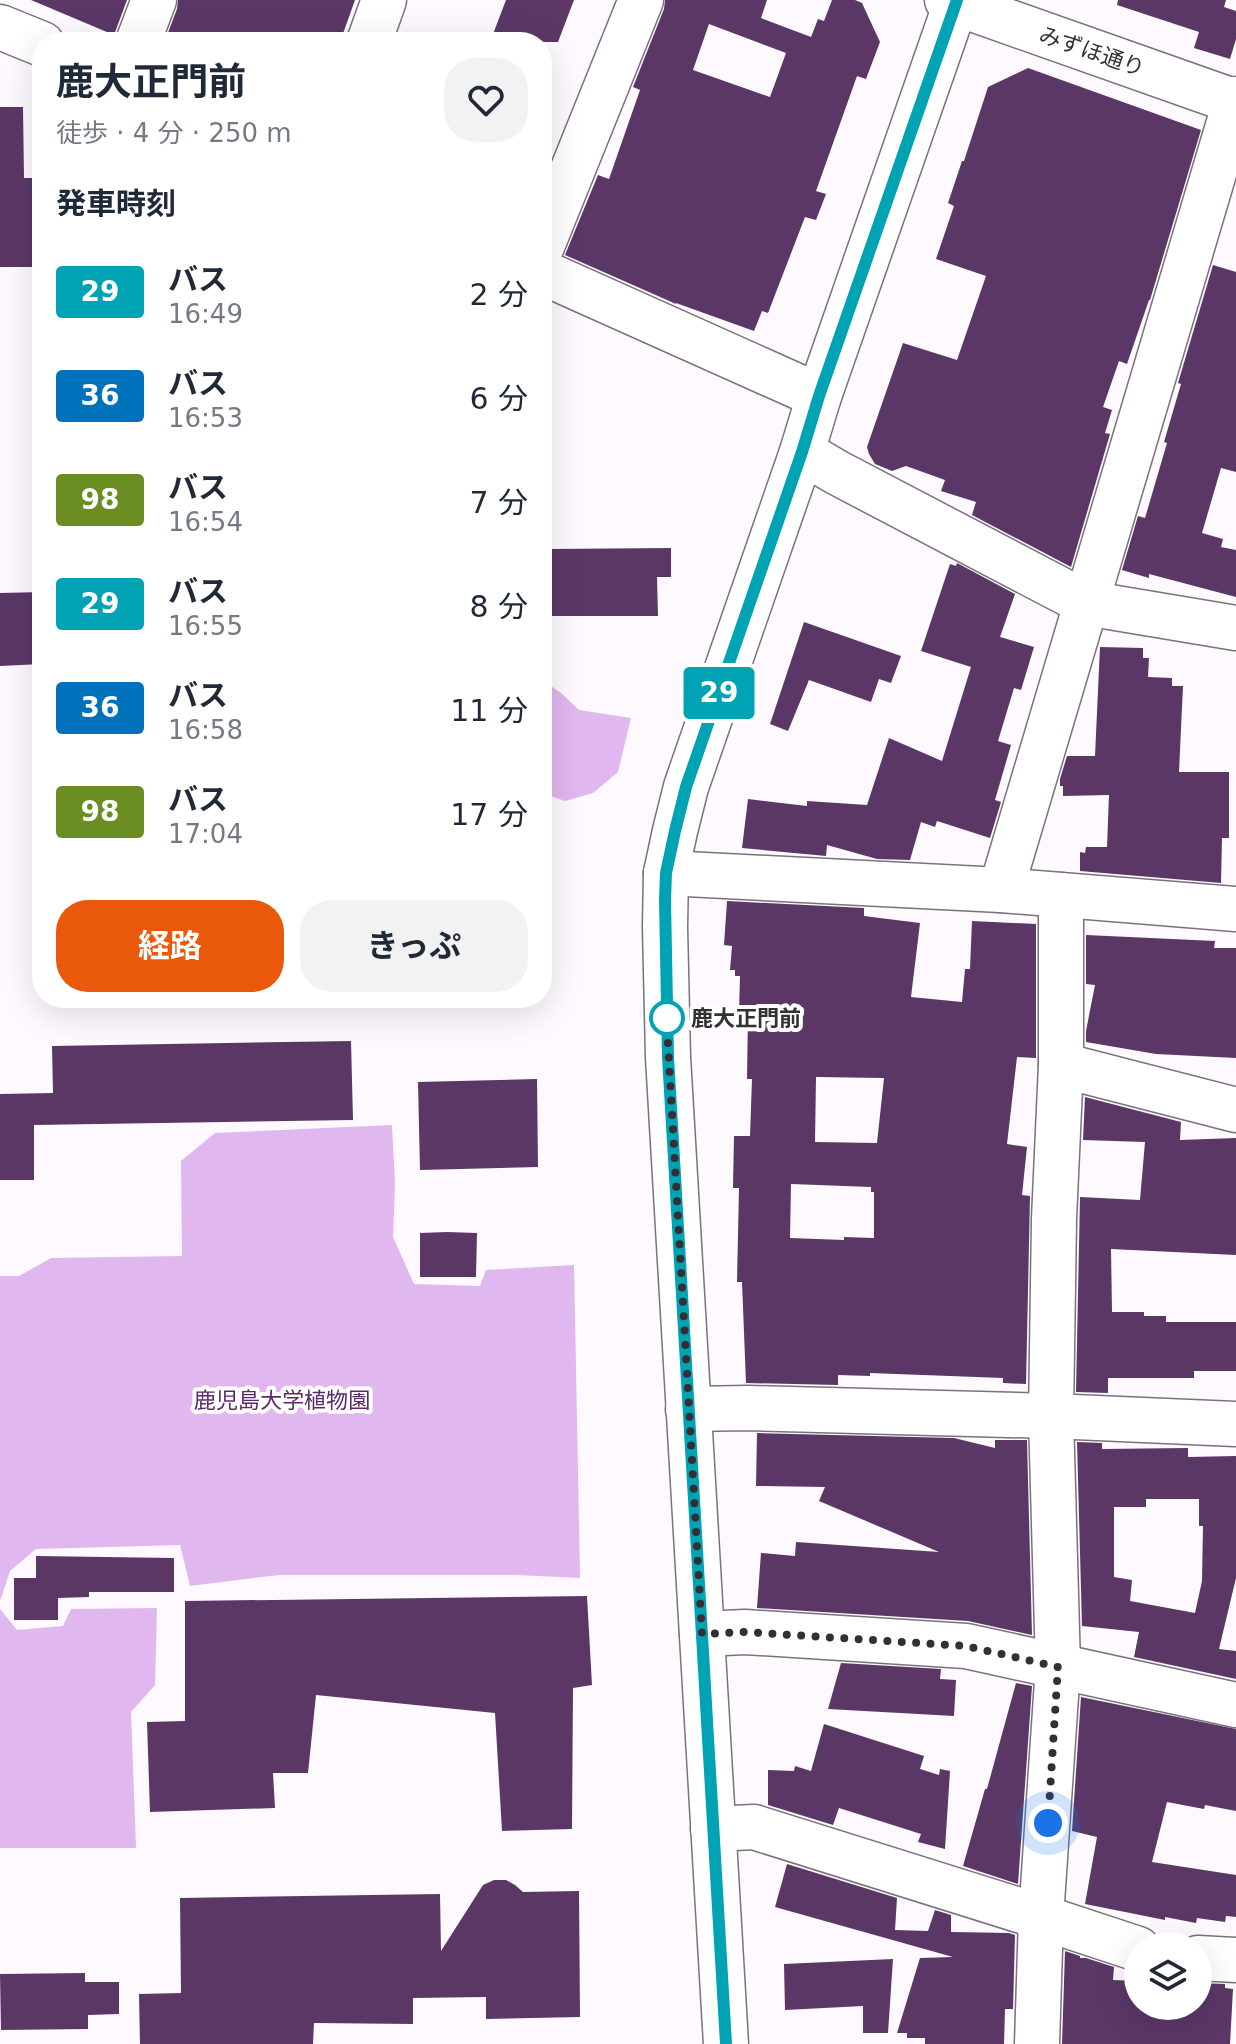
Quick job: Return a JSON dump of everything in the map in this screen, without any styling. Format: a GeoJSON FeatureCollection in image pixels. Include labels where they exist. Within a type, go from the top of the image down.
{"type":"FeatureCollection","features":[{"type":"Feature","properties":{"kind":"street"},"geometry":{"type":"LineString","coordinates":[[142,32],[154,0]]}},
{"type":"Feature","properties":{"kind":"street"},"geometry":{"type":"LineString","coordinates":[[373,32],[384,0]]}},
{"type":"Feature","properties":{"kind":"street"},"geometry":{"type":"LineString","coordinates":[[552,221],[641,0]]}},
{"type":"Feature","properties":{"kind":"street"},"geometry":{"type":"LineString","coordinates":[[726,2044],[668,1057],[666,873],[686,787],[954,1]]}},
{"type":"Feature","properties":{"kind":"street","name":"みずほ通り"},"geometry":{"type":"LineString","coordinates":[[954,1],[1236,101]]}},
{"type":"Feature","properties":{"kind":"street"},"geometry":{"type":"LineString","coordinates":[[0,27],[32,40]]}},
{"type":"Feature","properties":{"kind":"street"},"geometry":{"type":"LineString","coordinates":[[1001,890],[1236,101]]}},
{"type":"Feature","properties":{"kind":"street"},"geometry":{"type":"LineString","coordinates":[[552,276],[819,396]]}},
{"type":"Feature","properties":{"kind":"street"},"geometry":{"type":"LineString","coordinates":[[802,452],[1086,603],[1236,628]]}},
{"type":"Feature","properties":{"kind":"street"},"geometry":{"type":"LineString","coordinates":[[666,873],[1001,890],[1236,909]]}},
{"type":"Feature","properties":{"kind":"street"},"geometry":{"type":"LineString","coordinates":[[1037,2044],[1041,1917],[1058,1667],[1051,1416],[1054,1219],[1061,1065],[1061,895]]}},
{"type":"Feature","properties":{"kind":"street"},"geometry":{"type":"LineString","coordinates":[[1061,1065],[1236,1110]]}},
{"type":"Feature","properties":{"kind":"street"},"geometry":{"type":"LineString","coordinates":[[688,1409],[739,1407],[1236,1424]]}},
{"type":"Feature","properties":{"kind":"street"},"geometry":{"type":"LineString","coordinates":[[702,1634],[745,1632],[966,1646],[1236,1705]]}},
{"type":"Feature","properties":{"kind":"street"},"geometry":{"type":"LineString","coordinates":[[713,1829],[754,1827],[1124,1944]]}},
{"type":"Feature","properties":{"kind":"street"},"geometry":{"type":"LineString","coordinates":[[1212,1959],[1236,1960]]}},
{"type":"Feature","properties":{"kind":"green space"},"geometry":{"type":"Polygon","coordinates":[[[552,687],[579,710],[631,718],[618,772],[593,793],[565,801],[552,796],[552,687]]]}},
{"type":"Feature","properties":{"kind":"green space","name":"鹿児島大学植物園"},"geometry":{"type":"Polygon","coordinates":[[[392,1125],[395,1184],[393,1237],[414,1284],[480,1286],[486,1270],[574,1265],[580,1578],[279,1575],[190,1586],[180,1545],[36,1549],[10,1571],[0,1601],[0,1276],[19,1276],[51,1258],[182,1256],[181,1161],[215,1133],[392,1125]]]}},
{"type":"Feature","properties":{"kind":"green space"},"geometry":{"type":"Polygon","coordinates":[[[157,1608],[155,1685],[131,1712],[136,1848],[0,1848],[0,1609],[17,1630],[63,1626],[71,1609],[157,1608]]]}},
{"type":"Feature","properties":{"kind":"building"},"geometry":{"type":"Polygon","coordinates":[[[31,0],[127,0],[115,32],[107,32],[31,0]]]}},
{"type":"Feature","properties":{"kind":"building"},"geometry":{"type":"Polygon","coordinates":[[[178,0],[355,0],[344,32],[168,32],[178,0]]]}},
{"type":"Feature","properties":{"kind":"building"},"geometry":{"type":"Polygon","coordinates":[[[506,0],[574,0],[558,42],[552,42],[552,32],[494,32],[506,0]]]}},
{"type":"Feature","properties":{"kind":"building"},"geometry":{"type":"Polygon","coordinates":[[[665,0],[767,0],[761,18],[811,37],[818,19],[824,21],[832,0],[855,0],[862,3],[880,42],[866,79],[857,76],[816,191],[826,194],[816,220],[805,217],[768,313],[762,311],[754,331],[676,304],[565,255],[598,175],[609,179],[640,90],[633,87],[665,0]],[[709,24],[693,70],[770,97],[786,53],[709,24]]]}},
{"type":"Feature","properties":{"kind":"building"},"geometry":{"type":"Polygon","coordinates":[[[1118,0],[1226,0],[1224,7],[1236,11],[1236,39],[1230,59],[1194,48],[1199,32],[1117,5],[1118,0]]]}},
{"type":"Feature","properties":{"kind":"building"},"geometry":{"type":"Polygon","coordinates":[[[1028,68],[1201,130],[1150,300],[1127,364],[1119,361],[1103,407],[1112,410],[1105,433],[1110,434],[1071,567],[972,515],[976,502],[941,491],[945,480],[906,466],[892,471],[875,464],[867,447],[903,343],[957,360],[986,276],[936,259],[954,206],[948,203],[988,87],[1028,68]]]}},
{"type":"Feature","properties":{"kind":"building"},"geometry":{"type":"Polygon","coordinates":[[[0,107],[23,107],[24,178],[32,178],[32,267],[0,267],[0,107]]]}},
{"type":"Feature","properties":{"kind":"building"},"geometry":{"type":"Polygon","coordinates":[[[1213,265],[1236,272],[1236,472],[1221,468],[1202,533],[1223,539],[1221,547],[1236,550],[1236,597],[1122,570],[1138,516],[1145,518],[1167,443],[1164,442],[1181,384],[1178,383],[1213,265]]]}},
{"type":"Feature","properties":{"kind":"building"},"geometry":{"type":"Polygon","coordinates":[[[671,548],[671,577],[657,577],[658,616],[552,616],[552,549],[671,548]]]}},
{"type":"Feature","properties":{"kind":"building"},"geometry":{"type":"Polygon","coordinates":[[[957,563],[1015,594],[1000,637],[1034,647],[1021,690],[1014,688],[998,741],[1011,745],[995,800],[1001,802],[990,838],[937,821],[935,827],[921,822],[910,860],[877,859],[827,845],[826,856],[742,848],[748,799],[807,806],[807,801],[867,805],[889,738],[942,761],[971,667],[921,651],[950,564],[956,566],[957,563]]]}},
{"type":"Feature","properties":{"kind":"building"},"geometry":{"type":"Polygon","coordinates":[[[32,592],[32,664],[0,666],[0,593],[32,592]]]}},
{"type":"Feature","properties":{"kind":"building"},"geometry":{"type":"Polygon","coordinates":[[[804,622],[901,656],[891,683],[879,679],[871,702],[809,680],[788,731],[770,724],[804,622]]]}},
{"type":"Feature","properties":{"kind":"building"},"geometry":{"type":"Polygon","coordinates":[[[1100,647],[1143,648],[1143,658],[1149,658],[1148,677],[1172,678],[1172,686],[1183,686],[1179,772],[1229,772],[1229,838],[1222,838],[1221,883],[1080,871],[1080,852],[1085,853],[1086,847],[1107,847],[1109,795],[1063,796],[1060,779],[1067,756],[1095,756],[1100,647]]]}},
{"type":"Feature","properties":{"kind":"building"},"geometry":{"type":"Polygon","coordinates":[[[727,901],[864,908],[864,916],[920,923],[911,997],[962,1002],[965,969],[970,969],[972,921],[1036,924],[1036,1058],[1017,1057],[1007,1144],[1027,1147],[1022,1195],[1030,1196],[1026,1384],[1003,1383],[1003,1378],[870,1373],[870,1376],[838,1375],[838,1385],[746,1383],[742,1282],[737,1282],[739,1188],[733,1188],[734,1136],[750,1136],[752,1079],[747,1079],[748,1013],[739,1013],[740,976],[735,976],[735,970],[730,970],[732,946],[724,945],[727,901]],[[816,1077],[815,1142],[877,1143],[884,1078],[816,1077]],[[791,1184],[790,1238],[874,1238],[874,1192],[871,1192],[871,1187],[791,1184]]]}},
{"type":"Feature","properties":{"kind":"building"},"geometry":{"type":"Polygon","coordinates":[[[1086,935],[1215,941],[1214,948],[1236,948],[1236,1058],[1156,1054],[1086,1042],[1095,985],[1086,984],[1086,935]]]}},
{"type":"Feature","properties":{"kind":"building"},"geometry":{"type":"Polygon","coordinates":[[[351,1041],[353,1120],[34,1125],[34,1180],[0,1180],[0,1094],[53,1093],[52,1046],[351,1041]]]}},
{"type":"Feature","properties":{"kind":"building"},"geometry":{"type":"Polygon","coordinates":[[[537,1079],[538,1167],[420,1170],[418,1082],[537,1079]]]}},
{"type":"Feature","properties":{"kind":"building"},"geometry":{"type":"Polygon","coordinates":[[[1085,1097],[1181,1122],[1180,1140],[1236,1138],[1236,1255],[1111,1249],[1112,1312],[1166,1316],[1166,1322],[1236,1322],[1236,1371],[1194,1371],[1194,1378],[1108,1378],[1108,1393],[1076,1392],[1080,1197],[1140,1200],[1145,1142],[1083,1140],[1085,1097]]]}},
{"type":"Feature","properties":{"kind":"building"},"geometry":{"type":"Polygon","coordinates":[[[420,1233],[477,1233],[476,1277],[420,1277],[420,1233]]]}},
{"type":"Feature","properties":{"kind":"building"},"geometry":{"type":"Polygon","coordinates":[[[757,1433],[954,1438],[995,1448],[995,1440],[1027,1440],[1032,1635],[968,1621],[757,1608],[761,1553],[795,1556],[796,1542],[939,1552],[819,1501],[825,1487],[756,1486],[757,1433]]]}},
{"type":"Feature","properties":{"kind":"building"},"geometry":{"type":"Polygon","coordinates":[[[1077,1442],[1102,1443],[1102,1449],[1188,1448],[1188,1457],[1236,1456],[1236,1578],[1219,1649],[1236,1651],[1236,1679],[1134,1657],[1139,1632],[1082,1626],[1077,1442]],[[1146,1499],[1146,1507],[1114,1507],[1114,1577],[1132,1580],[1130,1601],[1195,1613],[1202,1581],[1203,1526],[1199,1526],[1199,1499],[1146,1499]]]}},
{"type":"Feature","properties":{"kind":"building"},"geometry":{"type":"Polygon","coordinates":[[[36,1556],[174,1558],[174,1592],[89,1592],[89,1597],[58,1598],[58,1620],[14,1620],[14,1578],[36,1578],[36,1556]]]}},
{"type":"Feature","properties":{"kind":"building"},"geometry":{"type":"Polygon","coordinates":[[[587,1596],[592,1685],[573,1688],[572,1829],[502,1831],[495,1713],[316,1695],[308,1773],[273,1773],[275,1808],[150,1812],[147,1722],[185,1721],[185,1601],[587,1596]]]}},
{"type":"Feature","properties":{"kind":"building"},"geometry":{"type":"Polygon","coordinates":[[[841,1663],[941,1669],[940,1679],[956,1680],[954,1716],[828,1709],[841,1663]]]}},
{"type":"Feature","properties":{"kind":"building"},"geometry":{"type":"Polygon","coordinates":[[[1016,1683],[1032,1686],[1018,1884],[963,1866],[1016,1683]]]}},
{"type":"Feature","properties":{"kind":"building"},"geometry":{"type":"Polygon","coordinates":[[[1081,1697],[1236,1729],[1236,1811],[1167,1802],[1152,1862],[1236,1875],[1236,1917],[1226,1916],[1225,1922],[1197,1918],[1196,1923],[1085,1904],[1097,1837],[1072,1831],[1081,1697]]]}},
{"type":"Feature","properties":{"kind":"building"},"geometry":{"type":"Polygon","coordinates":[[[824,1724],[924,1756],[920,1769],[939,1775],[940,1769],[950,1771],[945,1849],[918,1842],[921,1834],[839,1808],[833,1825],[768,1805],[768,1770],[794,1771],[795,1766],[811,1771],[824,1724]]]}},
{"type":"Feature","properties":{"kind":"building"},"geometry":{"type":"Polygon","coordinates":[[[787,1864],[897,1898],[895,1930],[928,1931],[935,1910],[951,1915],[951,1932],[1015,1935],[1013,2009],[1005,2009],[1004,2044],[925,2044],[925,2038],[907,2038],[907,2033],[897,2033],[920,1958],[953,1957],[775,1907],[787,1864]]]}},
{"type":"Feature","properties":{"kind":"building"},"geometry":{"type":"Polygon","coordinates":[[[494,1880],[506,1880],[523,1892],[579,1891],[580,2017],[486,2019],[486,1997],[413,1998],[413,2024],[314,2023],[313,2044],[140,2044],[139,1994],[181,1993],[180,1898],[440,1894],[441,1951],[483,1885],[494,1880]]]}},
{"type":"Feature","properties":{"kind":"building"},"geometry":{"type":"Polygon","coordinates":[[[1065,1951],[1114,1967],[1113,1980],[1124,1980],[1124,2020],[1212,2020],[1212,1984],[1225,1984],[1225,1988],[1233,1989],[1230,2044],[1062,2044],[1065,1951]]]}},
{"type":"Feature","properties":{"kind":"building"},"geometry":{"type":"Polygon","coordinates":[[[893,1959],[888,2033],[863,2033],[863,2006],[785,2010],[784,1964],[893,1959]]]}},
{"type":"Feature","properties":{"kind":"building"},"geometry":{"type":"Polygon","coordinates":[[[85,1973],[85,1982],[119,1982],[119,2014],[88,2015],[88,2029],[1,2030],[0,1974],[85,1973]]]}},
{"type":"Feature","properties":{"kind":"bus line","name":"29"},"geometry":{"type":"LineString","coordinates":[[726,2044],[668,1057],[666,873],[686,787],[957,0]]}},
{"type":"Feature","properties":{"kind":"place","name":"鹿大正門前"},"geometry":{"type":"Point","coordinates":[667,1018]}},
{"type":"Feature","properties":{"kind":"route"},"geometry":{"type":"LineString","coordinates":[[667,1018],[666,1009],[702,1634],[745,1632],[966,1646],[1058,1667],[1048,1823]]}}]}
